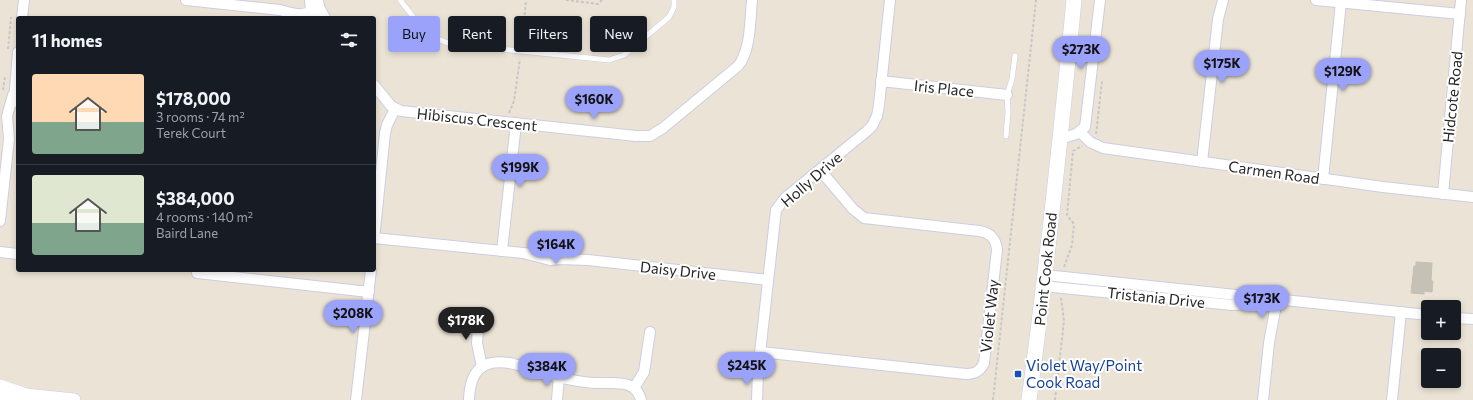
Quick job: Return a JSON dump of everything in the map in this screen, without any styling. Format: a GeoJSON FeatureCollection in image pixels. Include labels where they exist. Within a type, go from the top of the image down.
{"type":"FeatureCollection","features":[{"type":"Feature","properties":{"kind":"main road","name":"Point Cook Road"},"geometry":{"type":"LineString","coordinates":[[1029,400],[1060,139],[1074,0]]}},
{"type":"Feature","properties":{"kind":"street"},"geometry":{"type":"LineString","coordinates":[[22,16],[24,0]]}},
{"type":"Feature","properties":{"kind":"street"},"geometry":{"type":"LineString","coordinates":[[186,0],[280,10],[314,8],[323,16]]}},
{"type":"Feature","properties":{"kind":"street","name":"Hibiscus Crescent"},"geometry":{"type":"LineString","coordinates":[[376,87],[395,109],[407,112],[636,136],[650,136],[743,61],[747,45],[752,0]]}},
{"type":"Feature","properties":{"kind":"street","name":"Holly Drive"},"geometry":{"type":"LineString","coordinates":[[752,400],[761,352],[775,216],[778,207],[785,198],[872,126],[877,116],[890,0]]}},
{"type":"Feature","properties":{"kind":"street"},"geometry":{"type":"LineString","coordinates":[[1060,139],[1076,134],[1085,127],[1100,0]]}},
{"type":"Feature","properties":{"kind":"street"},"geometry":{"type":"LineString","coordinates":[[1202,162],[1218,19],[1223,0]]}},
{"type":"Feature","properties":{"kind":"street"},"geometry":{"type":"LineString","coordinates":[[1316,0],[1460,14]]}},
{"type":"Feature","properties":{"kind":"street","name":"Hidcote Road"},"geometry":{"type":"LineString","coordinates":[[1442,194],[1461,0]]}},
{"type":"Feature","properties":{"kind":"street"},"geometry":{"type":"LineString","coordinates":[[1323,179],[1341,2]]}},
{"type":"Feature","properties":{"kind":"street"},"geometry":{"type":"LineString","coordinates":[[0,221],[9,140],[14,124],[12,112],[16,74]]}},
{"type":"Feature","properties":{"kind":"street","name":"Iris Place"},"geometry":{"type":"LineString","coordinates":[[881,81],[1007,95]]}},
{"type":"Feature","properties":{"kind":"street"},"geometry":{"type":"LineString","coordinates":[[376,198],[378,158],[387,125],[395,109]]}},
{"type":"Feature","properties":{"kind":"street"},"geometry":{"type":"LineString","coordinates":[[502,251],[510,123]]}},
{"type":"Feature","properties":{"kind":"street","name":"Carmen Road"},"geometry":{"type":"LineString","coordinates":[[1080,132],[1090,142],[1103,148],[1323,179],[1473,197]]}},
{"type":"Feature","properties":{"kind":"street","name":"Violet Way"},"geometry":{"type":"LineString","coordinates":[[761,352],[966,374],[980,370],[984,363],[997,250],[996,243],[992,236],[979,231],[864,218],[852,209],[820,170]]}},
{"type":"Feature","properties":{"kind":"street","name":"Daisy Drive"},"geometry":{"type":"LineString","coordinates":[[376,238],[527,254],[559,253],[588,260],[768,280]]}},
{"type":"Feature","properties":{"kind":"street"},"geometry":{"type":"LineString","coordinates":[[0,252],[16,254]]}},
{"type":"Feature","properties":{"kind":"street"},"geometry":{"type":"LineString","coordinates":[[356,400],[371,272]]}},
{"type":"Feature","properties":{"kind":"street"},"geometry":{"type":"LineString","coordinates":[[197,273],[368,292]]}},
{"type":"Feature","properties":{"kind":"street","name":"Tristania Drive"},"geometry":{"type":"LineString","coordinates":[[1044,280],[1063,277],[1421,314]]}},
{"type":"Feature","properties":{"kind":"street","name":"Tristania Drive"},"geometry":{"type":"LineString","coordinates":[[1044,280],[1062,288],[1232,305],[1250,304],[1273,299]]}},
{"type":"Feature","properties":{"kind":"street"},"geometry":{"type":"LineString","coordinates":[[1263,400],[1273,299]]}},
{"type":"Feature","properties":{"kind":"street"},"geometry":{"type":"LineString","coordinates":[[1392,400],[1401,312]]}},
{"type":"Feature","properties":{"kind":"street"},"geometry":{"type":"LineString","coordinates":[[479,313],[477,343],[482,367]]}},
{"type":"Feature","properties":{"kind":"street"},"geometry":{"type":"LineString","coordinates":[[1461,318],[1473,319]]}},
{"type":"Feature","properties":{"kind":"street"},"geometry":{"type":"LineString","coordinates":[[634,388],[644,372],[650,332]]}},
{"type":"Feature","properties":{"kind":"street"},"geometry":{"type":"LineString","coordinates":[[469,400],[472,378],[475,373],[482,367],[494,363],[508,363],[560,377],[590,383],[623,384],[634,388],[639,393],[641,400]]}},
{"type":"Feature","properties":{"kind":"street","name":"Holly Drive"},"geometry":{"type":"LineString","coordinates":[[757,400],[758,371]]}},
{"type":"Feature","properties":{"kind":"street"},"geometry":{"type":"LineString","coordinates":[[557,400],[560,377]]}},
{"type":"Feature","properties":{"kind":"street"},"geometry":{"type":"LineString","coordinates":[[0,386],[26,395]]}},
{"type":"Feature","properties":{"kind":"street"},"geometry":{"type":"LineString","coordinates":[[0,398],[26,395],[74,400]]}},
{"type":"Feature","properties":{"kind":"lane"},"geometry":{"type":"LineString","coordinates":[[400,0],[426,33],[438,40],[451,44],[514,51]]}},
{"type":"Feature","properties":{"kind":"lane"},"geometry":{"type":"LineString","coordinates":[[521,52],[609,60],[619,57],[624,55],[669,17],[674,8],[674,0]]}},
{"type":"Feature","properties":{"kind":"lane"},"geometry":{"type":"LineString","coordinates":[[1006,136],[1008,112],[1007,95],[1012,78],[1015,56]]}},
{"type":"Feature","properties":{"kind":"path"},"geometry":{"type":"LineString","coordinates":[[524,16],[526,0]]}},
{"type":"Feature","properties":{"kind":"path"},"geometry":{"type":"LineString","coordinates":[[566,0],[598,4],[602,0]]}},
{"type":"Feature","properties":{"kind":"path"},"geometry":{"type":"LineString","coordinates":[[993,400],[1036,0]]}},
{"type":"Feature","properties":{"kind":"path"},"geometry":{"type":"LineString","coordinates":[[510,123],[521,52]]}},
{"type":"Feature","properties":{"kind":"path"},"geometry":{"type":"LineString","coordinates":[[1063,277],[1064,263],[1072,245],[1074,224],[1067,215],[1073,151],[1096,139],[1102,77]]}},
{"type":"Feature","properties":{"kind":"path"},"geometry":{"type":"LineString","coordinates":[[1056,400],[1064,320],[1061,302],[1062,288]]}},
{"type":"Feature","properties":{"kind":"building"},"geometry":{"type":"Polygon","coordinates":[[[1416,262],[1432,263],[1432,292],[1424,291],[1424,294],[1411,293],[1414,266],[1416,266],[1416,262]]]}},
{"type":"Feature","properties":{"kind":"place","name":"Violet Way/Point Cook Road"},"geometry":{"type":"Point","coordinates":[1018,374]}}]}
